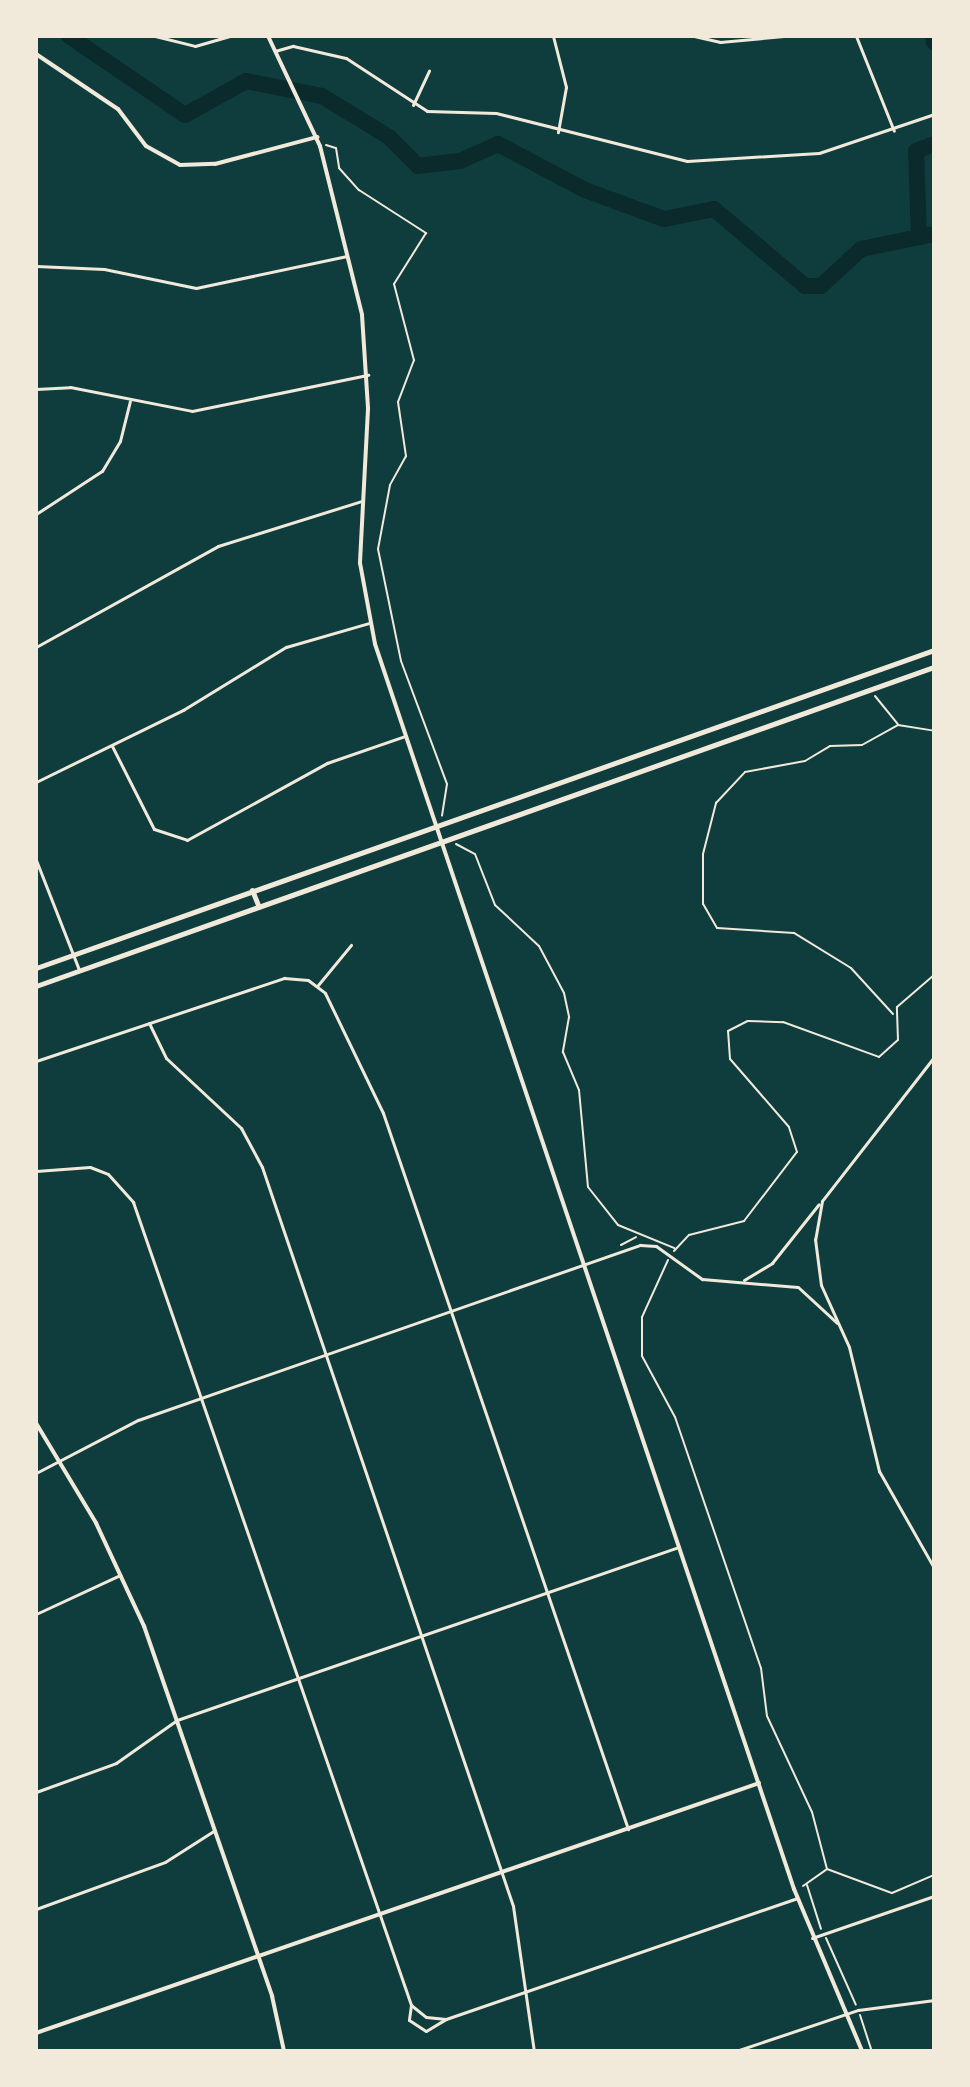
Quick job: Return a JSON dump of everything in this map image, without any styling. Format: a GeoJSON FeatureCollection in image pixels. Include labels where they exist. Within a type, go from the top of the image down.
{"type":"FeatureCollection","features":[{"type":"Feature","properties":{"kind":"main road"},"geometry":{"type":"LineString","coordinates":[[36,968],[934,650]]}},
{"type":"Feature","properties":{"kind":"main road"},"geometry":{"type":"LineString","coordinates":[[36,986],[934,667]]}},
{"type":"Feature","properties":{"kind":"main road"},"geometry":{"type":"LineString","coordinates":[[252,890],[258,905]]}},
{"type":"Feature","properties":{"kind":"street"},"geometry":{"type":"LineString","coordinates":[[155,36],[195,46],[231,36]]}},
{"type":"Feature","properties":{"kind":"street"},"geometry":{"type":"LineString","coordinates":[[268,36],[317,137],[348,255],[368,375],[360,563],[369,623],[797,1898],[812,1938],[849,2013],[862,2051]]}},
{"type":"Feature","properties":{"kind":"street"},"geometry":{"type":"LineString","coordinates":[[553,36],[566,87],[558,132]]}},
{"type":"Feature","properties":{"kind":"street"},"geometry":{"type":"LineString","coordinates":[[694,36],[720,42],[784,36]]}},
{"type":"Feature","properties":{"kind":"street"},"geometry":{"type":"LineString","coordinates":[[856,36],[894,131]]}},
{"type":"Feature","properties":{"kind":"street"},"geometry":{"type":"LineString","coordinates":[[275,51],[293,46],[346,58],[413,105],[437,114],[496,113],[651,157],[721,163],[819,153],[894,131],[934,114]]}},
{"type":"Feature","properties":{"kind":"street"},"geometry":{"type":"LineString","coordinates":[[36,54],[118,109],[146,146],[180,165],[215,164],[317,137]]}},
{"type":"Feature","properties":{"kind":"street"},"geometry":{"type":"LineString","coordinates":[[413,105],[429,70]]}},
{"type":"Feature","properties":{"kind":"street"},"geometry":{"type":"LineString","coordinates":[[36,266],[93,268],[208,288],[348,255]]}},
{"type":"Feature","properties":{"kind":"street"},"geometry":{"type":"LineString","coordinates":[[36,389],[70,387],[131,400],[220,409],[368,375]]}},
{"type":"Feature","properties":{"kind":"street"},"geometry":{"type":"LineString","coordinates":[[36,514],[102,471],[120,441],[131,400]]}},
{"type":"Feature","properties":{"kind":"street"},"geometry":{"type":"LineString","coordinates":[[36,647],[218,546],[362,501]]}},
{"type":"Feature","properties":{"kind":"street"},"geometry":{"type":"LineString","coordinates":[[36,782],[112,746],[286,647],[369,623]]}},
{"type":"Feature","properties":{"kind":"street"},"geometry":{"type":"LineString","coordinates":[[112,746],[154,829],[187,840],[327,763],[405,736]]}},
{"type":"Feature","properties":{"kind":"street"},"geometry":{"type":"LineString","coordinates":[[36,860],[79,970]]}},
{"type":"Feature","properties":{"kind":"street"},"geometry":{"type":"LineString","coordinates":[[318,985],[351,945]]}},
{"type":"Feature","properties":{"kind":"street"},"geometry":{"type":"LineString","coordinates":[[36,1061],[284,978],[318,985]]}},
{"type":"Feature","properties":{"kind":"street"},"geometry":{"type":"LineString","coordinates":[[318,985],[383,1113],[628,1829]]}},
{"type":"Feature","properties":{"kind":"street"},"geometry":{"type":"LineString","coordinates":[[149,1023],[166,1058],[251,1144],[327,1356],[503,1872],[534,2051]]}},
{"type":"Feature","properties":{"kind":"street"},"geometry":{"type":"LineString","coordinates":[[744,1280],[772,1263],[934,1057]]}},
{"type":"Feature","properties":{"kind":"street"},"geometry":{"type":"LineString","coordinates":[[36,1171],[90,1167],[123,1187],[202,1398],[295,1677],[411,2005],[409,2020],[419,2029],[434,2030],[446,2019],[797,1898]]}},
{"type":"Feature","properties":{"kind":"street"},"geometry":{"type":"LineString","coordinates":[[822,1201],[817,1270],[837,1323],[879,1471],[934,1568]]}},
{"type":"Feature","properties":{"kind":"street"},"geometry":{"type":"LineString","coordinates":[[36,1473],[96,1436],[649,1244],[702,1279],[744,1280],[798,1287],[837,1323]]}},
{"type":"Feature","properties":{"kind":"street"},"geometry":{"type":"LineString","coordinates":[[36,1423],[122,1575],[177,1720],[258,1956],[284,2051]]}},
{"type":"Feature","properties":{"kind":"street"},"geometry":{"type":"LineString","coordinates":[[36,1792],[116,1763],[177,1720],[679,1547]]}},
{"type":"Feature","properties":{"kind":"street"},"geometry":{"type":"LineString","coordinates":[[36,1614],[122,1575]]}},
{"type":"Feature","properties":{"kind":"street"},"geometry":{"type":"LineString","coordinates":[[36,2033],[759,1783]]}},
{"type":"Feature","properties":{"kind":"street"},"geometry":{"type":"LineString","coordinates":[[36,1909],[145,1871],[215,1830]]}},
{"type":"Feature","properties":{"kind":"street"},"geometry":{"type":"LineString","coordinates":[[812,1938],[934,1896]]}},
{"type":"Feature","properties":{"kind":"street"},"geometry":{"type":"LineString","coordinates":[[736,2051],[849,2013],[934,2000]]}},
{"type":"Feature","properties":{"kind":"street"},"geometry":{"type":"LineString","coordinates":[[411,2005],[426,2017],[446,2019]]}},
{"type":"Feature","properties":{"kind":"path"},"geometry":{"type":"LineString","coordinates":[[326,145],[336,148],[339,168],[359,190],[426,233],[394,284],[414,360],[398,402],[406,456],[390,485],[378,549],[405,673],[447,784],[441,812]]}},
{"type":"Feature","properties":{"kind":"path"},"geometry":{"type":"LineString","coordinates":[[874,695],[898,725]]}},
{"type":"Feature","properties":{"kind":"path"},"geometry":{"type":"LineString","coordinates":[[894,1014],[876,1004],[851,968],[794,933],[717,928],[706,914],[701,879],[712,813],[745,772],[805,761],[830,746],[862,745],[898,725],[934,731]]}},
{"type":"Feature","properties":{"kind":"path"},"geometry":{"type":"LineString","coordinates":[[451,843],[475,854],[495,905],[539,946],[564,993],[569,1017],[563,1052],[579,1090],[588,1187],[618,1225],[675,1250],[689,1235],[744,1221],[797,1152],[789,1127],[730,1059],[728,1031],[748,1021],[783,1022],[843,1039],[873,1058],[898,1040],[894,1014]]}},
{"type":"Feature","properties":{"kind":"path"},"geometry":{"type":"LineString","coordinates":[[894,1014],[934,975]]}},
{"type":"Feature","properties":{"kind":"path"},"geometry":{"type":"LineString","coordinates":[[667,1261],[642,1317],[642,1356],[675,1417],[761,1668],[767,1716],[812,1812],[827,1869]]}},
{"type":"Feature","properties":{"kind":"path"},"geometry":{"type":"LineString","coordinates":[[827,1869],[892,1893],[934,1875]]}},
{"type":"Feature","properties":{"kind":"path"},"geometry":{"type":"LineString","coordinates":[[820,1928],[805,1886],[827,1869]]}},
{"type":"Feature","properties":{"kind":"path"},"geometry":{"type":"LineString","coordinates":[[827,1941],[856,2003]]}},
{"type":"Feature","properties":{"kind":"path"},"geometry":{"type":"LineString","coordinates":[[861,2018],[872,2051]]}},
{"type":"Feature","properties":{"kind":"waterway"},"geometry":{"type":"LineString","coordinates":[[69,36],[185,115],[246,81],[322,96],[389,137],[418,166],[460,161],[498,144],[585,190],[664,219],[714,209],[805,286],[821,286],[861,249],[934,234]]}},
{"type":"Feature","properties":{"kind":"waterway"},"geometry":{"type":"LineString","coordinates":[[933,36],[934,42]]}},
{"type":"Feature","properties":{"kind":"waterway"},"geometry":{"type":"LineString","coordinates":[[919,237],[916,151],[934,144]]}}]}
